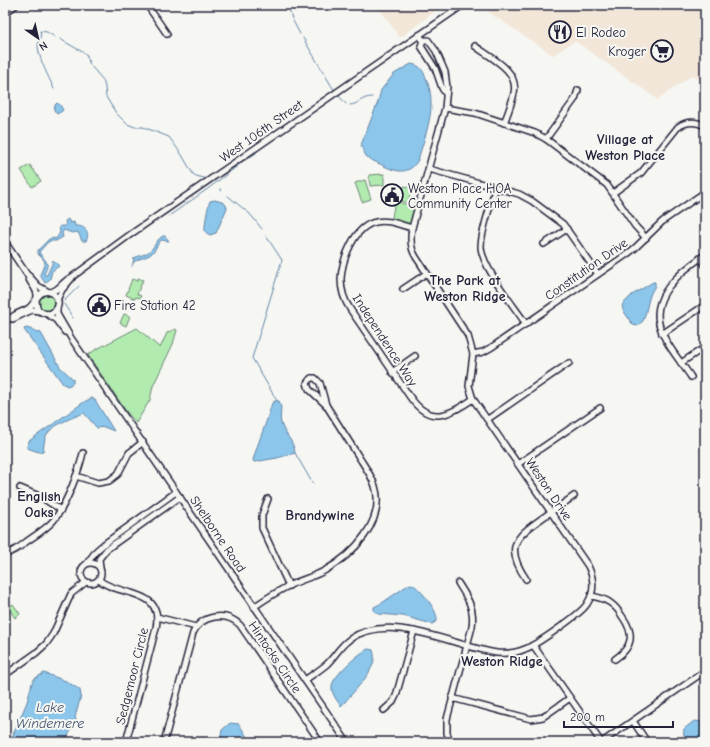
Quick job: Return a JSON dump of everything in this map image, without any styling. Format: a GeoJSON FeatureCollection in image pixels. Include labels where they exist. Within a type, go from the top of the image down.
{"type":"FeatureCollection","features":[{"type":"Feature","properties":{"kind":"street"},"geometry":{"type":"LineString","coordinates":[[5,13],[16,5]]}},
{"type":"Feature","properties":{"kind":"street"},"geometry":{"type":"LineString","coordinates":[[147,5],[167,34]]}},
{"type":"Feature","properties":{"kind":"street","name":"West 106th Street"},"geometry":{"type":"LineString","coordinates":[[49,292],[55,291],[65,281],[137,230],[463,5]]}},
{"type":"Feature","properties":{"kind":"street","name":"Weston Drive"},"geometry":{"type":"LineString","coordinates":[[419,35],[422,40],[421,46],[435,68],[442,88],[446,94]]}},
{"type":"Feature","properties":{"kind":"street","name":"Weston Drive"},"geometry":{"type":"LineString","coordinates":[[422,40],[428,40],[442,63],[446,80],[446,94],[445,108],[412,228],[410,240],[411,249],[467,333],[473,354],[469,383],[470,392],[473,399],[590,569],[593,585],[591,596]]}},
{"type":"Feature","properties":{"kind":"street"},"geometry":{"type":"LineString","coordinates":[[475,46],[505,68],[514,79],[514,94],[504,123]]}},
{"type":"Feature","properties":{"kind":"street"},"geometry":{"type":"LineString","coordinates":[[546,139],[574,102],[578,90]]}},
{"type":"Feature","properties":{"kind":"street"},"geometry":{"type":"LineString","coordinates":[[445,108],[470,112],[535,133],[546,139],[604,182],[646,238]]}},
{"type":"Feature","properties":{"kind":"street"},"geometry":{"type":"LineString","coordinates":[[613,193],[640,173],[678,126],[693,122],[705,126]]}},
{"type":"Feature","properties":{"kind":"street"},"geometry":{"type":"LineString","coordinates":[[429,169],[525,197],[556,218],[567,229],[598,274]]}},
{"type":"Feature","properties":{"kind":"street"},"geometry":{"type":"LineString","coordinates":[[496,188],[482,237],[482,255],[487,266],[526,324]]}},
{"type":"Feature","properties":{"kind":"street","name":"Constitution Drive"},"geometry":{"type":"LineString","coordinates":[[473,354],[489,349],[526,324],[632,251],[663,221],[704,195]]}},
{"type":"Feature","properties":{"kind":"street","name":"Independence Way"},"geometry":{"type":"LineString","coordinates":[[412,228],[382,221],[373,223],[363,228],[352,241],[342,274],[343,292],[348,306],[415,405],[429,414],[439,415],[451,413],[473,399]]}},
{"type":"Feature","properties":{"kind":"street"},"geometry":{"type":"LineString","coordinates":[[544,244],[567,229]]}},
{"type":"Feature","properties":{"kind":"street"},"geometry":{"type":"LineString","coordinates":[[5,242],[37,291],[36,306],[39,311]]}},
{"type":"Feature","properties":{"kind":"street"},"geometry":{"type":"LineString","coordinates":[[691,377],[662,334],[659,325],[658,306],[662,296],[684,270],[703,256],[705,265]]}},
{"type":"Feature","properties":{"kind":"street"},"geometry":{"type":"LineString","coordinates":[[404,289],[426,273]]}},
{"type":"Feature","properties":{"kind":"street"},"geometry":{"type":"LineString","coordinates":[[6,322],[32,310],[46,314],[57,308],[58,300],[55,295],[40,288],[31,277],[28,276]]}},
{"type":"Feature","properties":{"kind":"street","name":"West 106th Street"},"geometry":{"type":"LineString","coordinates":[[58,300],[62,290],[72,277]]}},
{"type":"Feature","properties":{"kind":"street"},"geometry":{"type":"LineString","coordinates":[[6,322],[29,307],[42,293],[49,292]]}},
{"type":"Feature","properties":{"kind":"street"},"geometry":{"type":"LineString","coordinates":[[662,334],[705,305]]}},
{"type":"Feature","properties":{"kind":"street","name":"Shelborne Road"},"geometry":{"type":"LineString","coordinates":[[57,308],[57,314],[71,338],[347,742]]}},
{"type":"Feature","properties":{"kind":"street","name":"Shelborne Road"},"geometry":{"type":"LineString","coordinates":[[46,314],[55,319],[71,338]]}},
{"type":"Feature","properties":{"kind":"street"},"geometry":{"type":"LineString","coordinates":[[681,363],[705,347]]}},
{"type":"Feature","properties":{"kind":"street"},"geometry":{"type":"LineString","coordinates":[[392,372],[415,356]]}},
{"type":"Feature","properties":{"kind":"street"},"geometry":{"type":"LineString","coordinates":[[488,419],[569,363]]}},
{"type":"Feature","properties":{"kind":"street"},"geometry":{"type":"LineString","coordinates":[[254,607],[289,586],[323,571],[343,559],[364,535],[371,524],[376,511],[377,496],[373,482],[326,405],[319,381],[315,378],[309,379],[307,383],[308,388],[326,405]]}},
{"type":"Feature","properties":{"kind":"street"},"geometry":{"type":"LineString","coordinates":[[518,464],[600,408]]}},
{"type":"Feature","properties":{"kind":"street"},"geometry":{"type":"LineString","coordinates":[[76,476],[95,483],[109,481],[118,474],[129,453],[143,442]]}},
{"type":"Feature","properties":{"kind":"street"},"geometry":{"type":"LineString","coordinates":[[6,554],[46,528],[54,520],[61,510],[76,476],[83,452]]}},
{"type":"Feature","properties":{"kind":"street"},"geometry":{"type":"LineString","coordinates":[[20,488],[39,496],[61,510]]}},
{"type":"Feature","properties":{"kind":"street"},"geometry":{"type":"LineString","coordinates":[[176,492],[96,551],[82,568],[82,578],[86,582],[92,583],[99,580],[102,572],[99,559],[107,549],[180,497]]}},
{"type":"Feature","properties":{"kind":"street"},"geometry":{"type":"LineString","coordinates":[[526,579],[515,561],[514,551],[517,542],[524,532],[574,496]]}},
{"type":"Feature","properties":{"kind":"street"},"geometry":{"type":"LineString","coordinates":[[268,499],[262,515],[262,528],[289,586]]}},
{"type":"Feature","properties":{"kind":"street"},"geometry":{"type":"LineString","coordinates":[[88,562],[96,563],[100,567]]}},
{"type":"Feature","properties":{"kind":"street","name":"Sedgemoor Circle"},"geometry":{"type":"LineString","coordinates":[[99,580],[106,585],[144,597],[153,606],[157,617],[156,628],[126,742]]}},
{"type":"Feature","properties":{"kind":"street"},"geometry":{"type":"LineString","coordinates":[[5,675],[46,644],[53,634],[70,594],[86,582]]}},
{"type":"Feature","properties":{"kind":"street"},"geometry":{"type":"LineString","coordinates":[[450,742],[447,733],[447,719],[472,626],[472,612],[468,599],[458,583]]}},
{"type":"Feature","properties":{"kind":"street"},"geometry":{"type":"LineString","coordinates":[[305,680],[326,664],[343,645],[357,635],[379,628],[414,631],[503,654],[518,652],[534,645],[579,613],[586,607],[591,596],[608,601],[618,610],[629,626],[629,644],[622,654],[615,659]]}},
{"type":"Feature","properties":{"kind":"street","name":"Hintocks Circle"},"geometry":{"type":"LineString","coordinates":[[196,627],[205,620],[215,616],[228,617],[238,623],[320,742]]}},
{"type":"Feature","properties":{"kind":"street"},"geometry":{"type":"LineString","coordinates":[[157,617],[196,627],[191,637],[164,742]]}},
{"type":"Feature","properties":{"kind":"street"},"geometry":{"type":"LineString","coordinates":[[384,710],[393,702],[396,696],[414,631]]}},
{"type":"Feature","properties":{"kind":"street"},"geometry":{"type":"LineString","coordinates":[[534,645],[602,742],[705,671]]}},
{"type":"Feature","properties":{"kind":"street"},"geometry":{"type":"LineString","coordinates":[[452,698],[512,715],[534,719],[546,715],[570,698]]}},
{"type":"Feature","properties":{"kind":"street"},"geometry":{"type":"LineString","coordinates":[[633,721],[647,742]]}},
{"type":"Feature","properties":{"kind":"shaded area"},"geometry":{"type":"Polygon","coordinates":[[[377,5],[443,5],[400,38],[377,5]]]}},
{"type":"Feature","properties":{"kind":"shaded area"},"geometry":{"type":"Polygon","coordinates":[[[478,5],[701,5],[705,8],[705,84],[693,75],[656,100],[656,98],[575,41],[553,55],[478,5]]]}},
{"type":"Feature","properties":{"kind":"green space"},"geometry":{"type":"Polygon","coordinates":[[[30,165],[41,181],[32,187],[21,170],[30,165]]]}},
{"type":"Feature","properties":{"kind":"green space"},"geometry":{"type":"Polygon","coordinates":[[[384,174],[384,185],[370,186],[369,175],[384,174]]]}},
{"type":"Feature","properties":{"kind":"green space"},"geometry":{"type":"Polygon","coordinates":[[[365,180],[371,199],[362,202],[355,183],[365,180]]]}},
{"type":"Feature","properties":{"kind":"green space"},"geometry":{"type":"Polygon","coordinates":[[[404,186],[412,188],[408,203],[399,200],[404,186]]]}},
{"type":"Feature","properties":{"kind":"green space"},"geometry":{"type":"Polygon","coordinates":[[[395,201],[415,207],[410,224],[393,221],[392,217],[395,201]]]}},
{"type":"Feature","properties":{"kind":"green space"},"geometry":{"type":"Polygon","coordinates":[[[138,278],[143,280],[137,294],[141,296],[140,298],[136,297],[135,299],[126,295],[132,279],[137,281],[138,278]]]}},
{"type":"Feature","properties":{"kind":"green space"},"geometry":{"type":"Polygon","coordinates":[[[47,295],[53,297],[55,303],[53,309],[47,311],[41,309],[39,303],[41,297],[47,295]]]}},
{"type":"Feature","properties":{"kind":"green space"},"geometry":{"type":"Polygon","coordinates":[[[124,314],[130,316],[126,326],[120,323],[124,314]]]}},
{"type":"Feature","properties":{"kind":"green space"},"geometry":{"type":"Polygon","coordinates":[[[137,328],[160,348],[167,333],[175,329],[177,330],[173,344],[153,386],[150,400],[136,423],[126,411],[88,355],[137,328]]]}},
{"type":"Feature","properties":{"kind":"green space"},"geometry":{"type":"Polygon","coordinates":[[[13,604],[20,614],[15,618],[8,607],[13,604]]]}},
{"type":"Feature","properties":{"kind":"water"},"geometry":{"type":"Polygon","coordinates":[[[411,64],[419,67],[425,75],[431,99],[430,119],[418,160],[410,169],[400,171],[390,169],[369,159],[365,155],[361,145],[378,102],[381,90],[394,74],[411,64]]]}},
{"type":"Feature","properties":{"kind":"water"},"geometry":{"type":"Polygon","coordinates":[[[57,103],[63,110],[57,114],[54,110],[57,103]]]}},
{"type":"Feature","properties":{"kind":"water"},"geometry":{"type":"Polygon","coordinates":[[[215,200],[222,202],[227,208],[216,233],[210,235],[205,231],[208,207],[210,201],[215,200]]]}},
{"type":"Feature","properties":{"kind":"water"},"geometry":{"type":"Polygon","coordinates":[[[68,219],[70,223],[74,222],[75,226],[86,230],[88,235],[86,241],[82,241],[78,232],[72,233],[64,230],[62,233],[63,237],[56,241],[50,241],[47,243],[39,252],[47,264],[44,274],[47,275],[53,260],[59,266],[52,271],[50,279],[45,283],[40,275],[45,263],[38,254],[38,250],[49,239],[57,238],[60,232],[59,227],[66,226],[65,221],[68,219]]]}},
{"type":"Feature","properties":{"kind":"water"},"geometry":{"type":"Polygon","coordinates":[[[163,236],[165,236],[169,241],[161,240],[151,254],[133,263],[134,258],[150,251],[163,236]]]}},
{"type":"Feature","properties":{"kind":"water"},"geometry":{"type":"Polygon","coordinates":[[[655,282],[655,286],[650,294],[645,317],[637,326],[633,325],[623,310],[622,305],[632,295],[655,282]]]}},
{"type":"Feature","properties":{"kind":"water"},"geometry":{"type":"Polygon","coordinates":[[[27,328],[41,333],[60,367],[73,379],[73,383],[68,386],[63,384],[25,331],[24,329],[27,328]]]}},
{"type":"Feature","properties":{"kind":"water"},"geometry":{"type":"Polygon","coordinates":[[[92,398],[95,400],[114,431],[104,427],[97,428],[84,413],[53,428],[45,438],[43,451],[39,452],[27,448],[29,441],[84,402],[92,398]]]}},
{"type":"Feature","properties":{"kind":"water"},"geometry":{"type":"Polygon","coordinates":[[[279,401],[281,409],[281,423],[293,445],[295,453],[254,462],[253,460],[255,453],[272,403],[279,401]]]}},
{"type":"Feature","properties":{"kind":"water"},"geometry":{"type":"Polygon","coordinates":[[[412,584],[420,590],[432,606],[437,617],[437,621],[432,624],[403,616],[379,614],[374,611],[374,607],[408,585],[412,584]]]}},
{"type":"Feature","properties":{"kind":"water"},"geometry":{"type":"Polygon","coordinates":[[[368,649],[373,650],[374,657],[370,671],[360,685],[341,706],[332,691],[333,682],[347,665],[368,649]]]}},
{"type":"Feature","properties":{"kind":"water","name":"Lake Windemere"},"geometry":{"type":"Polygon","coordinates":[[[44,673],[66,681],[80,690],[81,696],[75,717],[76,720],[65,742],[10,742],[27,702],[32,683],[34,679],[44,673]]]}},
{"type":"Feature","properties":{"kind":"water"},"geometry":{"type":"Polygon","coordinates":[[[694,721],[703,722],[705,724],[705,742],[687,742],[684,737],[684,729],[694,721]]]}},
{"type":"Feature","properties":{"kind":"water"},"geometry":{"type":"Polygon","coordinates":[[[230,723],[239,724],[250,742],[220,742],[222,730],[230,723]]]}},
{"type":"Feature","properties":{"kind":"waterway"},"geometry":{"type":"LineString","coordinates":[[288,5],[292,19],[300,34]]}},
{"type":"Feature","properties":{"kind":"waterway"},"geometry":{"type":"LineString","coordinates":[[54,89],[42,63],[38,47],[41,35],[40,31],[47,32],[55,37]]}},
{"type":"Feature","properties":{"kind":"waterway"},"geometry":{"type":"LineString","coordinates":[[303,38],[334,90]]}},
{"type":"Feature","properties":{"kind":"waterway"},"geometry":{"type":"LineString","coordinates":[[60,39],[86,54],[90,65],[103,80],[106,97],[116,113],[127,124],[135,127],[143,127],[169,137],[193,174],[204,178]]}},
{"type":"Feature","properties":{"kind":"waterway"},"geometry":{"type":"LineString","coordinates":[[338,95],[346,104]]}},
{"type":"Feature","properties":{"kind":"waterway"},"geometry":{"type":"LineString","coordinates":[[350,105],[353,105],[365,98],[372,97]]}},
{"type":"Feature","properties":{"kind":"waterway"},"geometry":{"type":"LineString","coordinates":[[245,160],[256,153]]}},
{"type":"Feature","properties":{"kind":"waterway"},"geometry":{"type":"LineString","coordinates":[[169,216],[240,164]]}},
{"type":"Feature","properties":{"kind":"waterway"},"geometry":{"type":"LineString","coordinates":[[228,196],[250,214],[262,229]]}},
{"type":"Feature","properties":{"kind":"waterway"},"geometry":{"type":"LineString","coordinates":[[266,236],[282,260],[252,358],[277,401]]}},
{"type":"Feature","properties":{"kind":"waterway"},"geometry":{"type":"LineString","coordinates":[[64,301],[79,286]]}},
{"type":"Feature","properties":{"kind":"waterway"},"geometry":{"type":"LineString","coordinates":[[64,304],[73,318]]}},
{"type":"Feature","properties":{"kind":"waterway"},"geometry":{"type":"LineString","coordinates":[[295,453],[313,484]]}},
{"type":"Feature","properties":{"kind":"place","name":"El Rodeo"},"geometry":{"type":"Point","coordinates":[560,32]}},
{"type":"Feature","properties":{"kind":"place","name":"Kroger"},"geometry":{"type":"Point","coordinates":[662,51]}},
{"type":"Feature","properties":{"kind":"place","name":"Weston Place HOA Community Center"},"geometry":{"type":"Point","coordinates":[392,195]}},
{"type":"Feature","properties":{"kind":"place","name":"Fire Station 42"},"geometry":{"type":"Point","coordinates":[99,305]}},
{"type":"Feature","properties":{"kind":"district","name":"Village at Weston Place"},"geometry":{"type":"Point","coordinates":[625,148]}},
{"type":"Feature","properties":{"kind":"district","name":"The Park at Weston Ridge"},"geometry":{"type":"Point","coordinates":[465,288]}},
{"type":"Feature","properties":{"kind":"district","name":"English Oaks"},"geometry":{"type":"Point","coordinates":[39,504]}},
{"type":"Feature","properties":{"kind":"district","name":"Brandywine"},"geometry":{"type":"Point","coordinates":[320,515]}},
{"type":"Feature","properties":{"kind":"district","name":"Weston Ridge"},"geometry":{"type":"Point","coordinates":[502,661]}}]}
